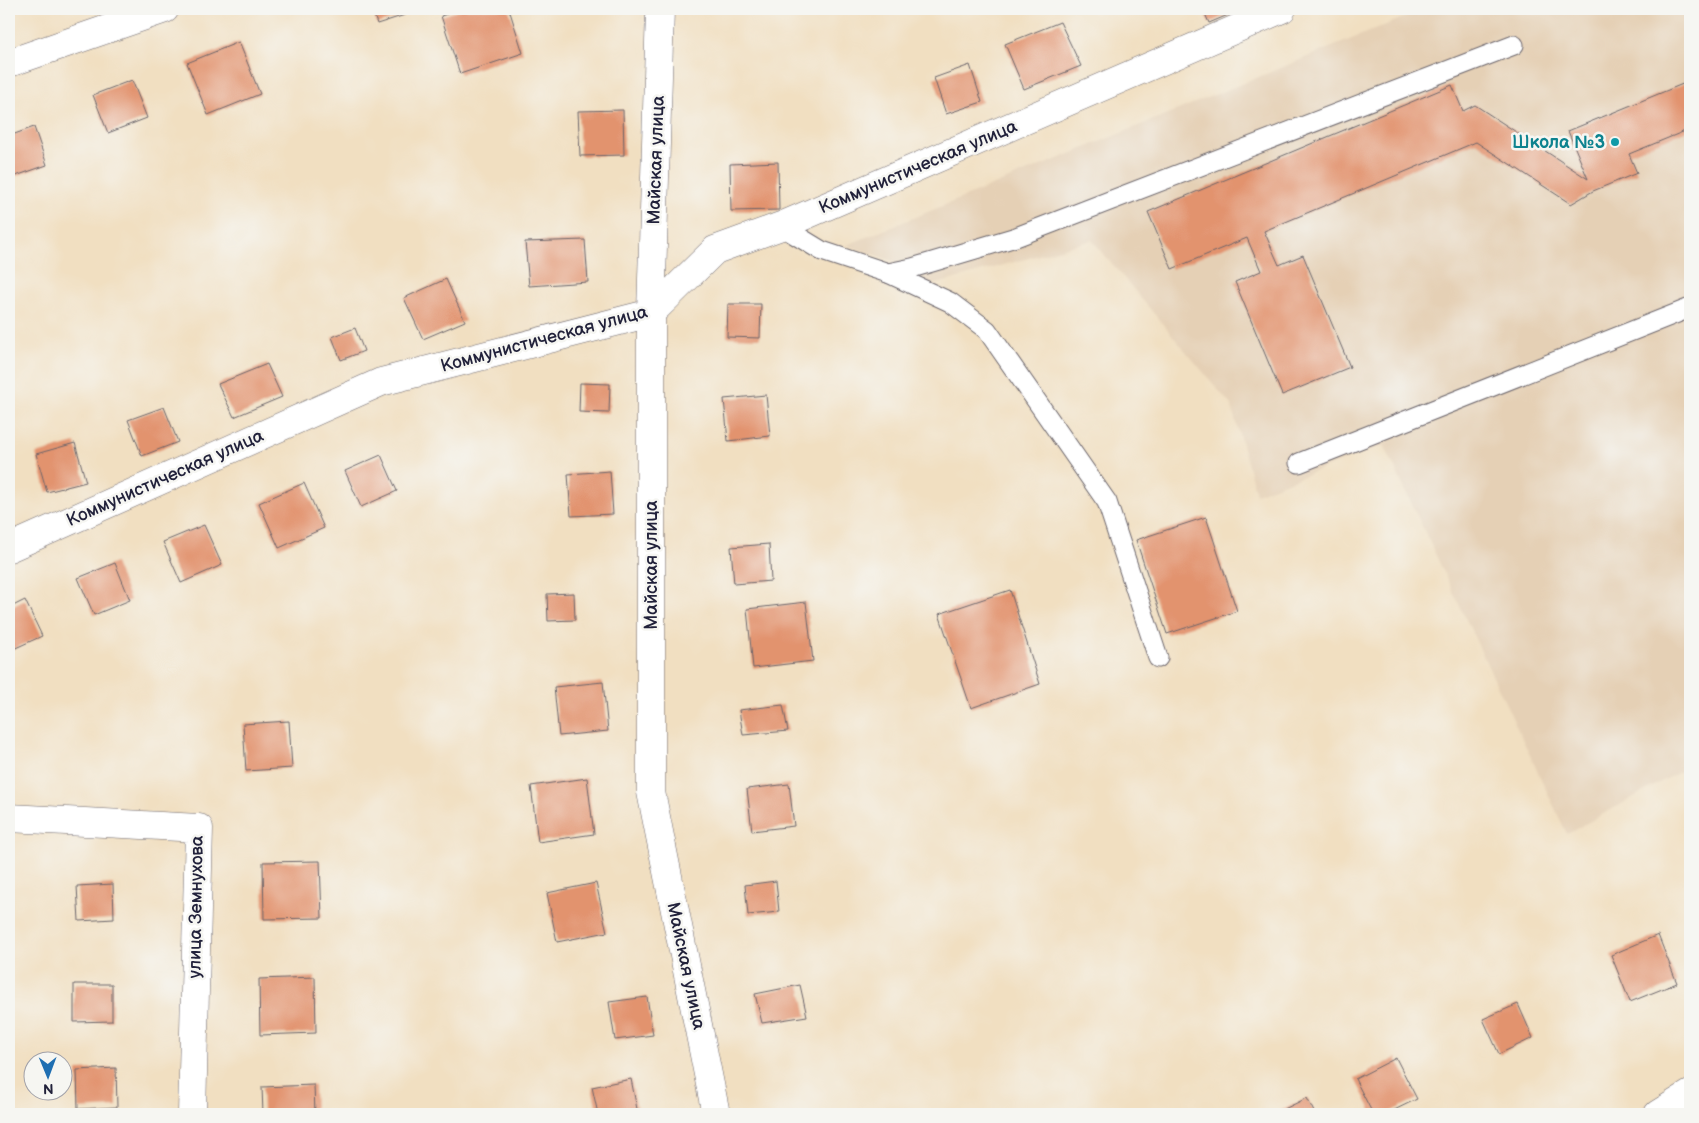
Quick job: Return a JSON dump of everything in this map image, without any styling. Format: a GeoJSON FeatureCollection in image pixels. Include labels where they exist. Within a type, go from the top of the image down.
{"type":"FeatureCollection","features":[{"type":"Feature","properties":{"kind":"street"},"geometry":{"type":"LineString","coordinates":[[9,63],[165,9]]}},
{"type":"Feature","properties":{"kind":"street","name":"Майская улица"},"geometry":{"type":"LineString","coordinates":[[660,9],[651,313],[651,792],[716,1114]]}},
{"type":"Feature","properties":{"kind":"street","name":"Коммунистическая улица"},"geometry":{"type":"LineString","coordinates":[[9,548],[381,382],[651,313],[715,250],[781,226],[1282,9]]}},
{"type":"Feature","properties":{"kind":"street","name":"улица Земнухова"},"geometry":{"type":"LineString","coordinates":[[9,818],[199,828],[192,1114]]}},
{"type":"Feature","properties":{"kind":"street"},"geometry":{"type":"LineString","coordinates":[[1658,1114],[1690,1094]]}},
{"type":"Feature","properties":{"kind":"lane"},"geometry":{"type":"LineString","coordinates":[[888,273],[912,268],[1016,236],[1514,45]]}},
{"type":"Feature","properties":{"kind":"lane"},"geometry":{"type":"LineString","coordinates":[[781,226],[822,251],[888,273],[950,302],[987,330],[1107,502],[1158,658]]}},
{"type":"Feature","properties":{"kind":"lane"},"geometry":{"type":"LineString","coordinates":[[1299,462],[1690,308]]}},
{"type":"Feature","properties":{"kind":"shaded area"},"geometry":{"type":"Polygon","coordinates":[[[1425,9],[1690,9],[1690,766],[1567,834],[1384,445],[1256,494],[1231,405],[1092,240],[930,286],[912,268],[847,245],[1425,9]]]}},
{"type":"Feature","properties":{"kind":"building"},"geometry":{"type":"Polygon","coordinates":[[[372,9],[410,9],[411,13],[377,24],[372,9]]]}},
{"type":"Feature","properties":{"kind":"building"},"geometry":{"type":"Polygon","coordinates":[[[462,9],[509,9],[523,53],[460,74],[441,16],[462,9]]]}},
{"type":"Feature","properties":{"kind":"building"},"geometry":{"type":"Polygon","coordinates":[[[1203,9],[1242,9],[1209,23],[1203,9]]]}},
{"type":"Feature","properties":{"kind":"building"},"geometry":{"type":"Polygon","coordinates":[[[1060,22],[1081,66],[1024,89],[1005,44],[1060,22]]]}},
{"type":"Feature","properties":{"kind":"building"},"geometry":{"type":"Polygon","coordinates":[[[239,42],[260,94],[208,115],[187,63],[239,42]]]}},
{"type":"Feature","properties":{"kind":"building"},"geometry":{"type":"Polygon","coordinates":[[[970,65],[982,102],[946,114],[934,78],[970,65]]]}},
{"type":"Feature","properties":{"kind":"building"},"geometry":{"type":"Polygon","coordinates":[[[132,80],[147,118],[108,133],[93,95],[132,80]]]}},
{"type":"Feature","properties":{"kind":"building"},"geometry":{"type":"Polygon","coordinates":[[[1690,81],[1690,129],[1629,154],[1637,173],[1593,191],[1571,204],[1476,142],[1264,231],[1279,265],[1303,255],[1350,367],[1282,395],[1235,282],[1261,271],[1247,238],[1172,269],[1148,212],[1452,85],[1463,111],[1475,105],[1588,179],[1568,131],[1690,81]]]}},
{"type":"Feature","properties":{"kind":"building"},"geometry":{"type":"Polygon","coordinates":[[[623,110],[624,155],[580,156],[578,111],[623,110]]]}},
{"type":"Feature","properties":{"kind":"building"},"geometry":{"type":"Polygon","coordinates":[[[34,127],[47,165],[10,178],[9,136],[34,127]]]}},
{"type":"Feature","properties":{"kind":"building"},"geometry":{"type":"Polygon","coordinates":[[[778,162],[779,210],[731,211],[730,164],[778,162]]]}},
{"type":"Feature","properties":{"kind":"building"},"geometry":{"type":"Polygon","coordinates":[[[585,240],[588,282],[529,286],[525,242],[585,240]]]}},
{"type":"Feature","properties":{"kind":"building"},"geometry":{"type":"Polygon","coordinates":[[[446,279],[465,321],[423,339],[404,298],[446,279]]]}},
{"type":"Feature","properties":{"kind":"building"},"geometry":{"type":"Polygon","coordinates":[[[728,304],[761,304],[760,338],[727,337],[728,304]]]}},
{"type":"Feature","properties":{"kind":"building"},"geometry":{"type":"Polygon","coordinates":[[[355,328],[364,351],[341,360],[332,337],[355,328]]]}},
{"type":"Feature","properties":{"kind":"building"},"geometry":{"type":"Polygon","coordinates":[[[267,364],[282,397],[234,417],[218,384],[267,364]]]}},
{"type":"Feature","properties":{"kind":"building"},"geometry":{"type":"Polygon","coordinates":[[[580,383],[610,384],[609,413],[579,412],[580,383]]]}},
{"type":"Feature","properties":{"kind":"building"},"geometry":{"type":"Polygon","coordinates":[[[766,395],[770,436],[728,441],[724,399],[766,395]]]}},
{"type":"Feature","properties":{"kind":"building"},"geometry":{"type":"Polygon","coordinates":[[[164,407],[178,442],[142,456],[128,420],[164,407]]]}},
{"type":"Feature","properties":{"kind":"building"},"geometry":{"type":"Polygon","coordinates":[[[75,443],[86,482],[47,492],[36,454],[75,443]]]}},
{"type":"Feature","properties":{"kind":"building"},"geometry":{"type":"Polygon","coordinates":[[[381,455],[397,491],[361,507],[345,471],[381,455]]]}},
{"type":"Feature","properties":{"kind":"building"},"geometry":{"type":"Polygon","coordinates":[[[610,471],[613,514],[571,516],[568,474],[610,471]]]}},
{"type":"Feature","properties":{"kind":"building"},"geometry":{"type":"Polygon","coordinates":[[[304,483],[324,528],[279,548],[259,503],[304,483]]]}},
{"type":"Feature","properties":{"kind":"building"},"geometry":{"type":"Polygon","coordinates":[[[1206,517],[1237,611],[1167,634],[1136,540],[1206,517]]]}},
{"type":"Feature","properties":{"kind":"building"},"geometry":{"type":"Polygon","coordinates":[[[204,525],[222,565],[181,583],[163,542],[204,525]]]}},
{"type":"Feature","properties":{"kind":"building"},"geometry":{"type":"Polygon","coordinates":[[[769,544],[771,581],[734,584],[731,547],[769,544]]]}},
{"type":"Feature","properties":{"kind":"building"},"geometry":{"type":"Polygon","coordinates":[[[115,563],[130,600],[94,615],[78,578],[115,563]]]}},
{"type":"Feature","properties":{"kind":"building"},"geometry":{"type":"Polygon","coordinates":[[[1010,590],[1040,684],[971,708],[939,614],[1010,590]]]}},
{"type":"Feature","properties":{"kind":"building"},"geometry":{"type":"Polygon","coordinates":[[[574,593],[575,620],[548,621],[547,594],[574,593]]]}},
{"type":"Feature","properties":{"kind":"building"},"geometry":{"type":"Polygon","coordinates":[[[25,600],[42,636],[9,651],[9,608],[25,600]]]}},
{"type":"Feature","properties":{"kind":"building"},"geometry":{"type":"Polygon","coordinates":[[[806,602],[813,661],[753,668],[747,609],[806,602]]]}},
{"type":"Feature","properties":{"kind":"building"},"geometry":{"type":"Polygon","coordinates":[[[603,682],[608,731],[559,736],[554,687],[603,682]]]}},
{"type":"Feature","properties":{"kind":"building"},"geometry":{"type":"Polygon","coordinates":[[[783,705],[788,731],[743,735],[739,710],[783,705]]]}},
{"type":"Feature","properties":{"kind":"building"},"geometry":{"type":"Polygon","coordinates":[[[289,721],[292,768],[246,771],[243,724],[289,721]]]}},
{"type":"Feature","properties":{"kind":"building"},"geometry":{"type":"Polygon","coordinates":[[[587,778],[594,834],[538,842],[531,786],[587,778]]]}},
{"type":"Feature","properties":{"kind":"building"},"geometry":{"type":"Polygon","coordinates":[[[789,784],[794,826],[752,831],[747,789],[789,784]]]}},
{"type":"Feature","properties":{"kind":"building"},"geometry":{"type":"Polygon","coordinates":[[[320,861],[322,918],[264,919],[263,862],[320,861]]]}},
{"type":"Feature","properties":{"kind":"building"},"geometry":{"type":"Polygon","coordinates":[[[776,881],[779,912],[748,915],[745,885],[776,881]]]}},
{"type":"Feature","properties":{"kind":"building"},"geometry":{"type":"Polygon","coordinates":[[[596,883],[607,932],[557,942],[547,893],[596,883]]]}},
{"type":"Feature","properties":{"kind":"building"},"geometry":{"type":"Polygon","coordinates":[[[113,884],[114,919],[79,921],[77,886],[113,884]]]}},
{"type":"Feature","properties":{"kind":"building"},"geometry":{"type":"Polygon","coordinates":[[[1658,935],[1677,983],[1630,1002],[1611,955],[1658,935]]]}},
{"type":"Feature","properties":{"kind":"building"},"geometry":{"type":"Polygon","coordinates":[[[315,977],[316,1033],[260,1035],[259,979],[315,977]]]}},
{"type":"Feature","properties":{"kind":"building"},"geometry":{"type":"Polygon","coordinates":[[[74,984],[112,984],[112,1021],[74,1022],[74,984]]]}},
{"type":"Feature","properties":{"kind":"building"},"geometry":{"type":"Polygon","coordinates":[[[800,985],[807,1016],[762,1023],[755,994],[800,985]]]}},
{"type":"Feature","properties":{"kind":"building"},"geometry":{"type":"Polygon","coordinates":[[[647,997],[653,1035],[615,1040],[609,1002],[647,997]]]}},
{"type":"Feature","properties":{"kind":"building"},"geometry":{"type":"Polygon","coordinates":[[[1518,1004],[1533,1038],[1499,1054],[1483,1019],[1518,1004]]]}},
{"type":"Feature","properties":{"kind":"building"},"geometry":{"type":"Polygon","coordinates":[[[1396,1058],[1417,1099],[1386,1114],[1373,1114],[1355,1079],[1396,1058]]]}},
{"type":"Feature","properties":{"kind":"building"},"geometry":{"type":"Polygon","coordinates":[[[116,1068],[117,1107],[78,1109],[77,1070],[116,1068]]]}},
{"type":"Feature","properties":{"kind":"building"},"geometry":{"type":"Polygon","coordinates":[[[631,1079],[638,1114],[598,1114],[592,1087],[631,1079]]]}},
{"type":"Feature","properties":{"kind":"building"},"geometry":{"type":"Polygon","coordinates":[[[314,1085],[315,1114],[263,1114],[262,1087],[314,1085]]]}},
{"type":"Feature","properties":{"kind":"building"},"geometry":{"type":"Polygon","coordinates":[[[1307,1098],[1315,1114],[1274,1114],[1307,1098]]]}},
{"type":"Feature","properties":{"kind":"place","name":"Школа №3"},"geometry":{"type":"Point","coordinates":[1615,142]}}]}
